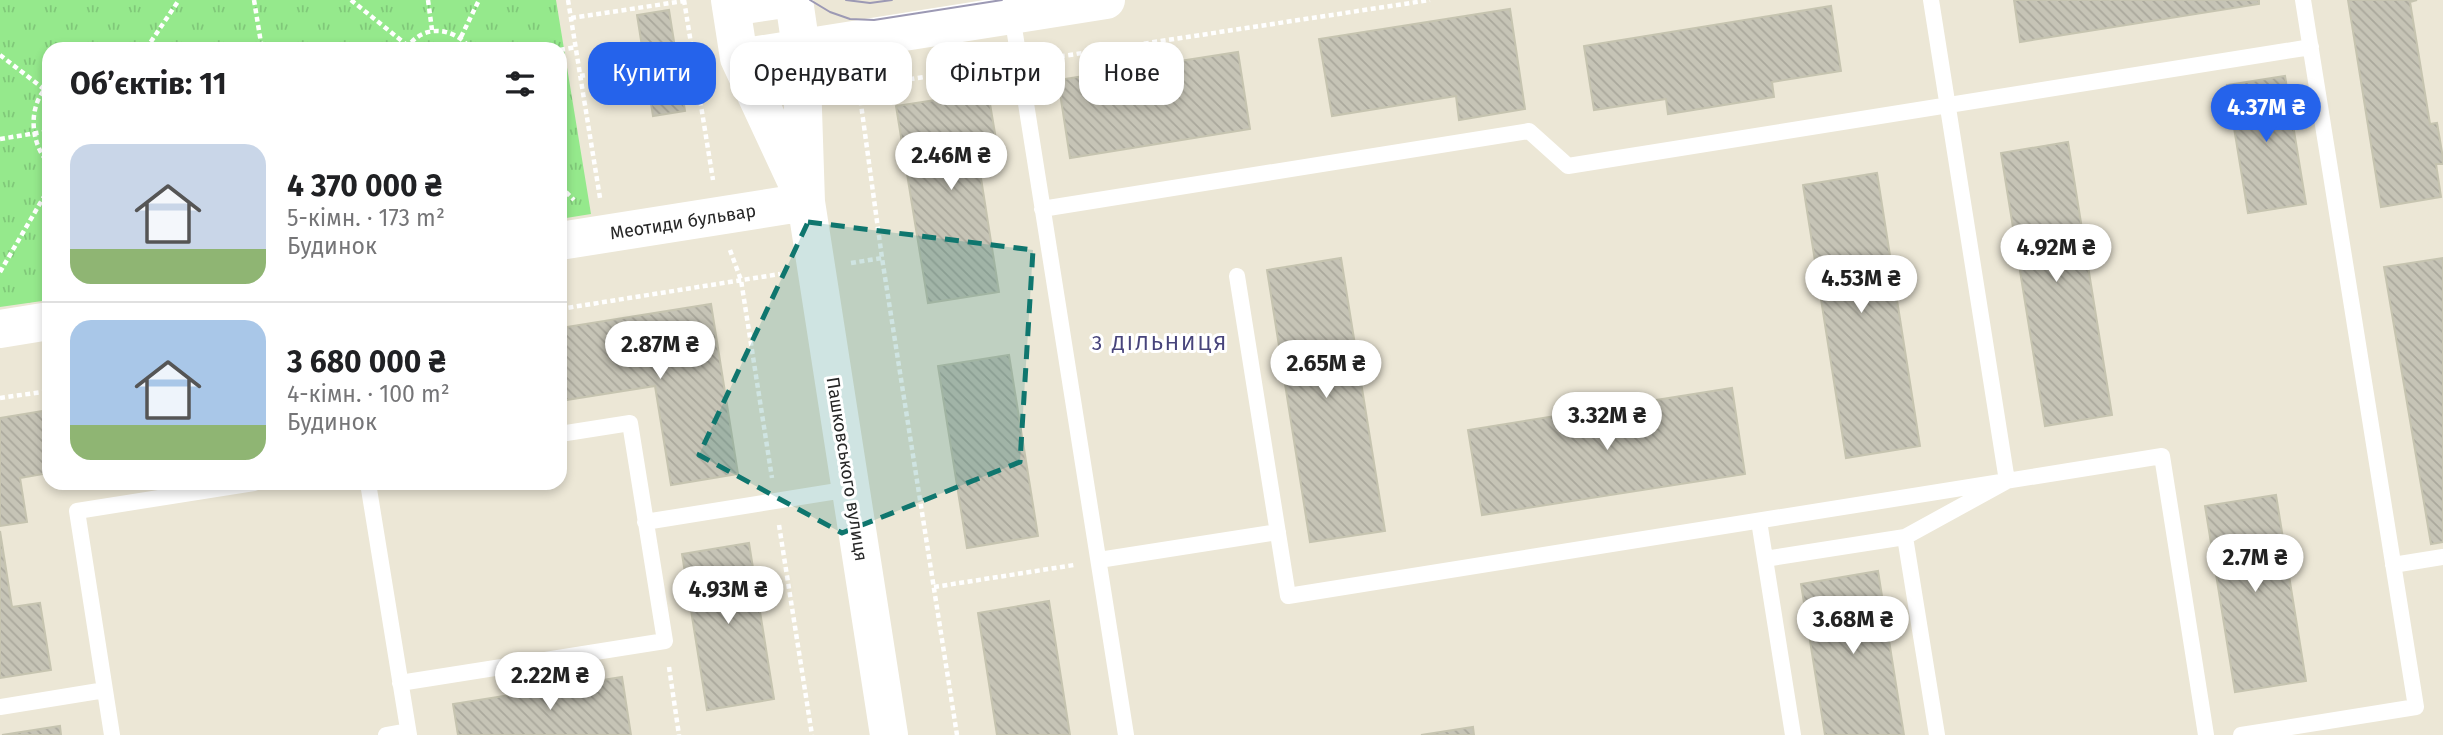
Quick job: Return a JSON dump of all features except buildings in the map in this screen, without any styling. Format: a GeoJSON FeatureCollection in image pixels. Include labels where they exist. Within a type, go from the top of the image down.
{"type":"FeatureCollection","features":[{"type":"Feature","properties":{"kind":"street"},"geometry":{"type":"LineString","coordinates":[[731,4],[778,0]]}},
{"type":"Feature","properties":{"kind":"street","name":"Пашковського вулиця"},"geometry":{"type":"LineString","coordinates":[[794,0],[800,42]]}},
{"type":"Feature","properties":{"kind":"street"},"geometry":{"type":"LineString","coordinates":[[832,42],[1010,7],[1106,0]]}},
{"type":"Feature","properties":{"kind":"street","name":"Пашковського вулиця"},"geometry":{"type":"LineString","coordinates":[[731,4],[737,42]]}},
{"type":"Feature","properties":{"kind":"street","name":"Пашковського вулиця"},"geometry":{"type":"LineString","coordinates":[[761,105],[806,202]]}},
{"type":"Feature","properties":{"kind":"street","name":"Пашковського вулиця"},"geometry":{"type":"LineString","coordinates":[[803,105],[806,202],[889,735]]}},
{"type":"Feature","properties":{"kind":"street","name":"Меотиди бульвар"},"geometry":{"type":"LineString","coordinates":[[567,240],[806,202]]}},
{"type":"Feature","properties":{"kind":"street"},"geometry":{"type":"LineString","coordinates":[[0,329],[42,322]]}},
{"type":"Feature","properties":{"kind":"lane"},"geometry":{"type":"LineString","coordinates":[[1931,0],[2007,481]]}},
{"type":"Feature","properties":{"kind":"lane"},"geometry":{"type":"LineString","coordinates":[[2244,735],[2416,707],[2303,0]]}},
{"type":"Feature","properties":{"kind":"lane"},"geometry":{"type":"LineString","coordinates":[[1010,7],[1016,42]]}},
{"type":"Feature","properties":{"kind":"lane"},"geometry":{"type":"LineString","coordinates":[[1042,209],[1529,131],[1568,166],[2311,47]]}},
{"type":"Feature","properties":{"kind":"lane"},"geometry":{"type":"LineString","coordinates":[[1026,105],[1126,735]]}},
{"type":"Feature","properties":{"kind":"lane"},"geometry":{"type":"LineString","coordinates":[[1237,276],[1288,596],[2162,456],[2206,735]]}},
{"type":"Feature","properties":{"kind":"lane"},"geometry":{"type":"LineString","coordinates":[[400,683],[665,641],[630,423],[567,433]]}},
{"type":"Feature","properties":{"kind":"lane"},"geometry":{"type":"LineString","coordinates":[[1765,559],[1905,537],[2007,481]]}},
{"type":"Feature","properties":{"kind":"lane"},"geometry":{"type":"LineString","coordinates":[[645,522],[850,489]]}},
{"type":"Feature","properties":{"kind":"lane"},"geometry":{"type":"LineString","coordinates":[[113,735],[77,511],[191,490]]}},
{"type":"Feature","properties":{"kind":"lane"},"geometry":{"type":"LineString","coordinates":[[369,490],[408,733],[386,735]]}},
{"type":"Feature","properties":{"kind":"lane"},"geometry":{"type":"LineString","coordinates":[[1759,521],[1793,735]]}},
{"type":"Feature","properties":{"kind":"lane"},"geometry":{"type":"LineString","coordinates":[[1099,561],[1278,532]]}},
{"type":"Feature","properties":{"kind":"lane"},"geometry":{"type":"LineString","coordinates":[[1905,537],[1937,735]]}},
{"type":"Feature","properties":{"kind":"lane"},"geometry":{"type":"LineString","coordinates":[[2393,565],[2443,557]]}},
{"type":"Feature","properties":{"kind":"lane"},"geometry":{"type":"LineString","coordinates":[[0,707],[105,690]]}},
{"type":"Feature","properties":{"kind":"path"},"geometry":{"type":"LineString","coordinates":[[151,42],[178,0]]}},
{"type":"Feature","properties":{"kind":"path"},"geometry":{"type":"LineString","coordinates":[[254,0],[261,42]]}},
{"type":"Feature","properties":{"kind":"path"},"geometry":{"type":"LineString","coordinates":[[351,0],[401,42]]}},
{"type":"Feature","properties":{"kind":"path"},"geometry":{"type":"LineString","coordinates":[[428,0],[432,30]]}},
{"type":"Feature","properties":{"kind":"path"},"geometry":{"type":"LineString","coordinates":[[461,37],[479,0]]}},
{"type":"Feature","properties":{"kind":"path"},"geometry":{"type":"LineString","coordinates":[[568,0],[606,234]]}},
{"type":"Feature","properties":{"kind":"path"},"geometry":{"type":"LineString","coordinates":[[571,18],[684,0],[691,42]]}},
{"type":"Feature","properties":{"kind":"path"},"geometry":{"type":"LineString","coordinates":[[1065,55],[1430,0]]}},
{"type":"Feature","properties":{"kind":"path"},"geometry":{"type":"LineString","coordinates":[[412,42],[432,30],[447,31],[461,37],[465,42]]}},
{"type":"Feature","properties":{"kind":"path"},"geometry":{"type":"LineString","coordinates":[[567,49],[576,47]]}},
{"type":"Feature","properties":{"kind":"path"},"geometry":{"type":"LineString","coordinates":[[0,55],[42,87]]}},
{"type":"Feature","properties":{"kind":"path"},"geometry":{"type":"LineString","coordinates":[[580,76],[588,75]]}},
{"type":"Feature","properties":{"kind":"path"},"geometry":{"type":"LineString","coordinates":[[926,77],[859,87],[957,735]]}},
{"type":"Feature","properties":{"kind":"path"},"geometry":{"type":"LineString","coordinates":[[42,93],[34,111],[34,133],[42,156]]}},
{"type":"Feature","properties":{"kind":"path"},"geometry":{"type":"LineString","coordinates":[[701,105],[718,216]]}},
{"type":"Feature","properties":{"kind":"path"},"geometry":{"type":"LineString","coordinates":[[0,138],[42,132]]}},
{"type":"Feature","properties":{"kind":"path"},"geometry":{"type":"LineString","coordinates":[[0,272],[42,200]]}},
{"type":"Feature","properties":{"kind":"path"},"geometry":{"type":"LineString","coordinates":[[567,308],[741,280]]}},
{"type":"Feature","properties":{"kind":"path"},"geometry":{"type":"LineString","coordinates":[[0,398],[42,392]]}},
{"type":"Feature","properties":{"kind":"path"},"geometry":{"type":"LineString","coordinates":[[934,587],[1099,561]]}},
{"type":"Feature","properties":{"kind":"path"},"geometry":{"type":"LineString","coordinates":[[665,641],[679,735]]}},
{"type":"Feature","properties":{"kind":"highlighted area"},"geometry":{"type":"Polygon","coordinates":[[[808,222],[1033,250],[1020,462],[842,533],[699,455],[808,222]]]}},
{"type":"Feature","properties":{"kind":"green space"},"geometry":{"type":"Polygon","coordinates":[[[0,0],[556,0],[563,42],[42,42],[42,301],[0,307],[0,0]]]}},
{"type":"Feature","properties":{"kind":"green space"},"geometry":{"type":"Polygon","coordinates":[[[567,67],[591,214],[567,218],[567,67]]]}},
{"type":"Feature","properties":{"kind":"tram line"},"geometry":{"type":"LineString","coordinates":[[810,0],[830,12],[850,19],[874,20],[1002,0]]}},
{"type":"Feature","properties":{"kind":"tram line"},"geometry":{"type":"LineString","coordinates":[[846,0],[870,3],[892,0]]}},
{"type":"Feature","properties":{"kind":"district","name":"3 ДІЛЬНИЦЯ"},"geometry":{"type":"Point","coordinates":[1160,343]}}]}
